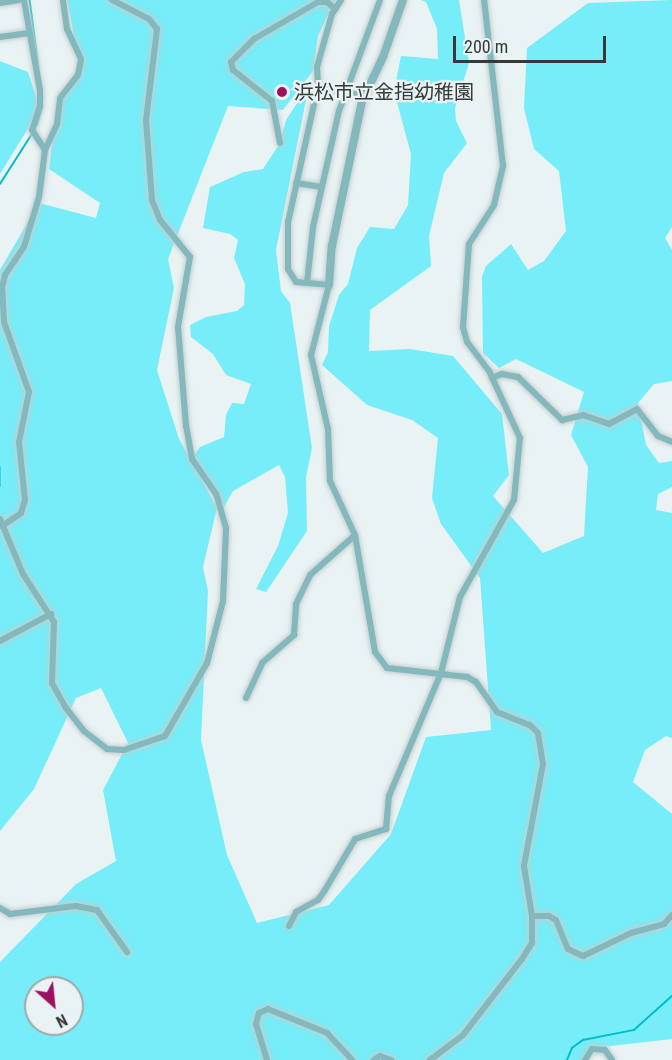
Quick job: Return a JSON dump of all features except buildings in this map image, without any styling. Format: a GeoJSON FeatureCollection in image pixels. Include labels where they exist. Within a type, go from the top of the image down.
{"type":"FeatureCollection","features":[{"type":"Feature","properties":{"kind":"street"},"geometry":{"type":"LineString","coordinates":[[0,3],[19,0]]}},
{"type":"Feature","properties":{"kind":"street"},"geometry":{"type":"LineString","coordinates":[[24,0],[40,91],[34,133],[45,150]]}},
{"type":"Feature","properties":{"kind":"street"},"geometry":{"type":"LineString","coordinates":[[63,0],[67,29],[81,59],[78,75],[60,98],[57,124],[45,150],[39,197],[24,247],[5,275],[2,288],[4,322],[29,392],[19,442],[25,500],[21,513],[1,523],[23,574],[51,614],[54,631],[50,668],[57,696],[100,746],[124,750],[162,739],[180,716],[207,663],[225,585],[225,515],[192,459],[186,426],[178,327],[190,257],[160,220],[152,200],[146,120],[157,29],[149,19],[112,0]]}},
{"type":"Feature","properties":{"kind":"street"},"geometry":{"type":"LineString","coordinates":[[329,285],[293,281],[288,269],[291,249],[288,222],[318,86],[317,67],[335,9],[341,0]]}},
{"type":"Feature","properties":{"kind":"street"},"geometry":{"type":"LineString","coordinates":[[307,283],[322,187],[344,91],[380,0]]}},
{"type":"Feature","properties":{"kind":"street"},"geometry":{"type":"LineString","coordinates":[[403,0],[383,57],[363,96],[332,246],[329,285],[311,355],[328,429],[330,481],[355,535],[380,662],[396,670],[441,673],[476,682],[497,712],[530,725],[538,733],[543,764],[523,853],[532,916],[532,943],[463,1035],[430,1060]]}},
{"type":"Feature","properties":{"kind":"street"},"geometry":{"type":"LineString","coordinates":[[289,926],[296,912],[318,900],[355,839],[386,829],[389,796],[441,673],[460,597],[514,500],[520,438],[492,378],[467,342],[464,327],[469,244],[494,206],[503,166],[484,0]]}},
{"type":"Feature","properties":{"kind":"street"},"geometry":{"type":"LineString","coordinates":[[280,142],[272,101],[233,70],[231,62],[254,39],[318,2],[327,2],[335,9]]}},
{"type":"Feature","properties":{"kind":"street"},"geometry":{"type":"LineString","coordinates":[[0,37],[29,33]]}},
{"type":"Feature","properties":{"kind":"street"},"geometry":{"type":"LineString","coordinates":[[318,86],[363,96]]}},
{"type":"Feature","properties":{"kind":"street"},"geometry":{"type":"LineString","coordinates":[[296,183],[322,187]]}},
{"type":"Feature","properties":{"kind":"street"},"geometry":{"type":"LineString","coordinates":[[492,378],[502,374],[518,377],[562,420],[583,415],[609,424],[637,409],[658,436],[672,442]]}},
{"type":"Feature","properties":{"kind":"street"},"geometry":{"type":"LineString","coordinates":[[246,698],[262,663],[294,635],[296,604],[310,575],[355,535]]}},
{"type":"Feature","properties":{"kind":"street"},"geometry":{"type":"LineString","coordinates":[[0,641],[51,614]]}},
{"type":"Feature","properties":{"kind":"street"},"geometry":{"type":"LineString","coordinates":[[0,908],[10,914],[76,906],[97,910],[127,952]]}},
{"type":"Feature","properties":{"kind":"street"},"geometry":{"type":"LineString","coordinates":[[532,916],[549,915],[556,920],[568,949],[583,956],[631,933],[664,924],[672,915]]}},
{"type":"Feature","properties":{"kind":"street"},"geometry":{"type":"LineString","coordinates":[[267,1060],[256,1024],[259,1013],[268,1009],[327,1034],[352,1060]]}},
{"type":"Feature","properties":{"kind":"street"},"geometry":{"type":"LineString","coordinates":[[585,1060],[592,1049],[605,1050],[612,1060]]}},
{"type":"Feature","properties":{"kind":"street"},"geometry":{"type":"LineString","coordinates":[[374,1060],[380,1056],[391,1060]]}},
{"type":"Feature","properties":{"kind":"shaded area"},"geometry":{"type":"Polygon","coordinates":[[[67,0],[335,0],[318,36],[313,71],[283,110],[228,106],[168,259],[174,288],[157,370],[179,439],[196,468],[194,455],[200,447],[224,437],[226,415],[232,403],[244,404],[251,384],[226,375],[213,354],[191,337],[190,325],[206,317],[237,311],[244,305],[245,284],[234,258],[238,240],[230,234],[203,228],[210,187],[244,172],[263,169],[280,143],[286,120],[309,85],[276,250],[281,291],[290,303],[312,448],[306,477],[307,531],[266,592],[256,589],[278,546],[288,513],[285,477],[279,465],[233,491],[223,509],[200,476],[217,508],[203,567],[208,591],[201,740],[227,855],[257,923],[329,905],[391,834],[426,737],[491,730],[480,578],[441,524],[432,498],[438,438],[412,420],[367,405],[322,365],[328,352],[329,326],[339,295],[348,284],[357,248],[370,227],[394,229],[408,205],[411,154],[394,91],[401,56],[438,59],[437,29],[426,2],[421,0],[459,0],[469,63],[455,108],[456,121],[467,143],[444,173],[429,236],[431,266],[370,310],[369,351],[410,349],[453,356],[502,414],[509,475],[493,496],[543,553],[584,536],[588,467],[571,435],[584,392],[516,359],[499,368],[483,353],[482,277],[486,266],[511,244],[528,270],[544,261],[566,231],[559,171],[534,149],[524,108],[527,48],[588,3],[672,0],[672,227],[665,238],[672,250],[672,381],[654,384],[638,403],[646,445],[659,463],[672,461],[672,487],[658,494],[656,510],[672,513],[672,738],[666,736],[645,750],[633,782],[672,814],[672,1039],[593,1048],[584,1060],[0,1060],[0,962],[76,884],[116,861],[103,790],[128,743],[101,688],[76,698],[34,789],[0,831],[0,270],[39,203],[96,218],[100,203],[49,169],[57,99],[80,66],[67,0]]]}},
{"type":"Feature","properties":{"kind":"shaded area"},"geometry":{"type":"Polygon","coordinates":[[[0,61],[28,72],[40,109],[0,174],[0,61]]]}},
{"type":"Feature","properties":{"kind":"waterway"},"geometry":{"type":"LineString","coordinates":[[30,0],[43,99]]}},
{"type":"Feature","properties":{"kind":"waterway"},"geometry":{"type":"LineString","coordinates":[[37,125],[42,107]]}},
{"type":"Feature","properties":{"kind":"waterway"},"geometry":{"type":"LineString","coordinates":[[0,184],[32,134]]}},
{"type":"Feature","properties":{"kind":"waterway"},"geometry":{"type":"LineString","coordinates":[[0,467],[0,486]]}},
{"type":"Feature","properties":{"kind":"waterway"},"geometry":{"type":"LineString","coordinates":[[567,1060],[572,1048],[583,1040],[634,1030],[672,996]]}},
{"type":"Feature","properties":{"kind":"place","name":"浜松市立金指幼稚園"},"geometry":{"type":"Point","coordinates":[282,92]}}]}
